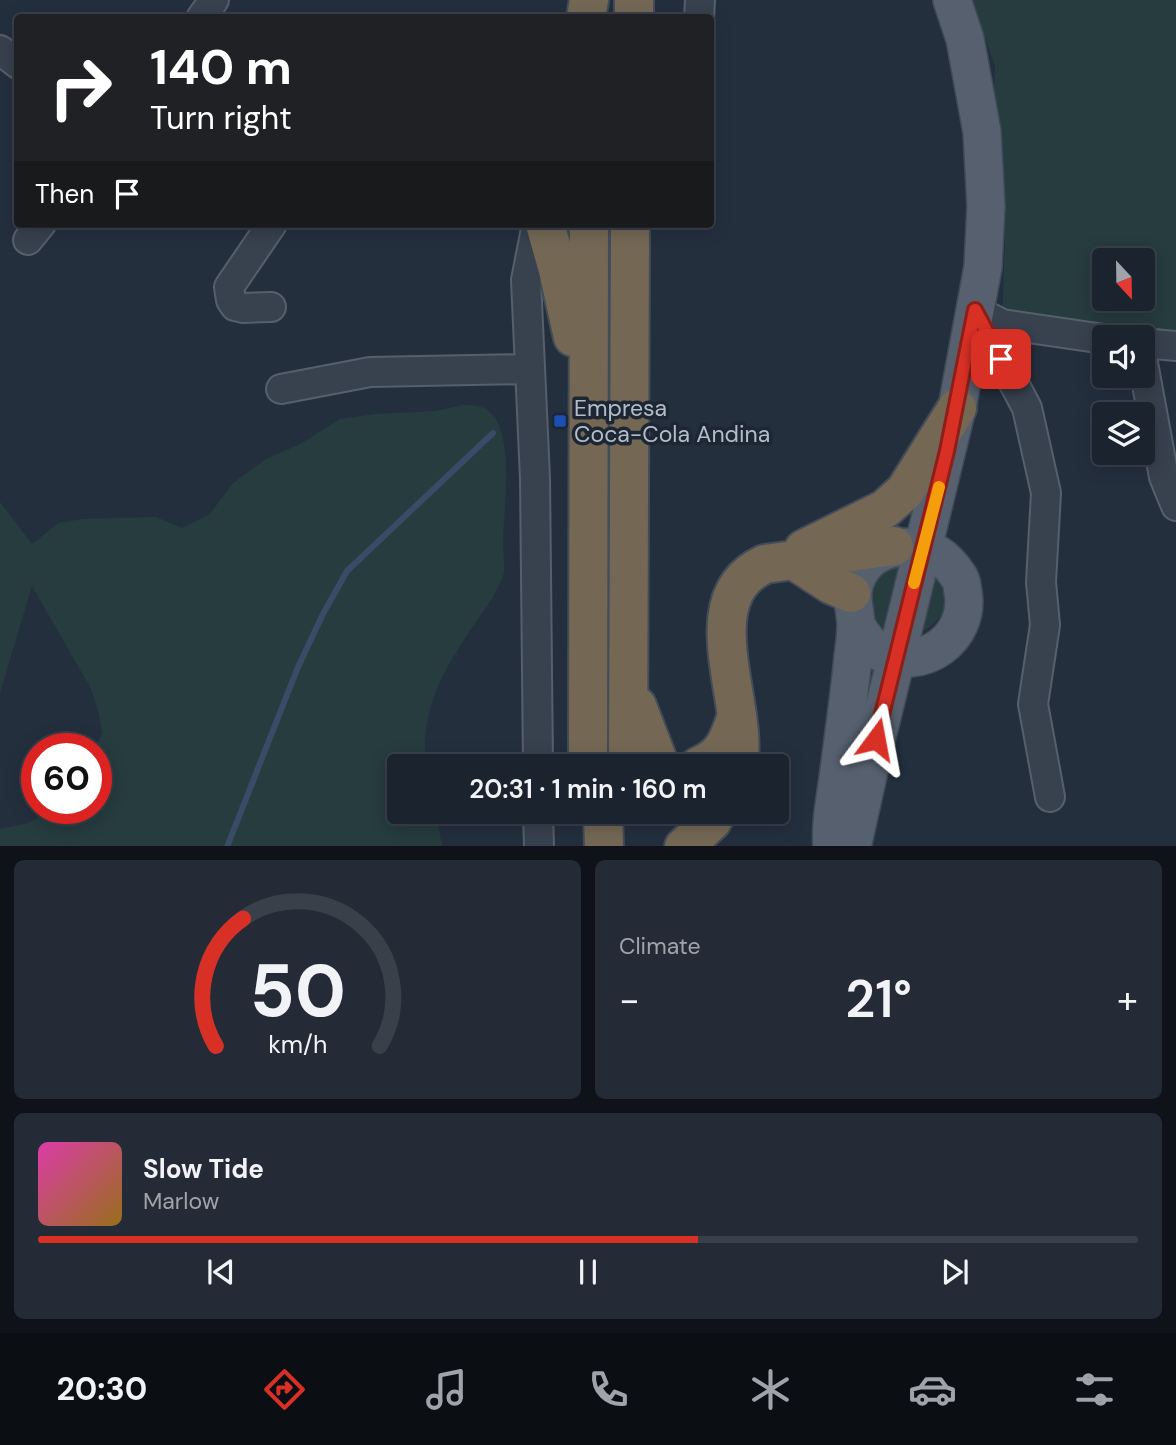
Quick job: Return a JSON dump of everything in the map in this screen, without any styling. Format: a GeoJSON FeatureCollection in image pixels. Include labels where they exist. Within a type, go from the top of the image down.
{"type":"FeatureCollection","features":[{"type":"Feature","properties":{"kind":"highway"},"geometry":{"type":"LineString","coordinates":[[545,228],[542,275],[578,356],[588,426]]}},
{"type":"Feature","properties":{"kind":"highway"},"geometry":{"type":"LineString","coordinates":[[588,754],[589,228]]}},
{"type":"Feature","properties":{"kind":"highway"},"geometry":{"type":"LineString","coordinates":[[630,228],[629,685],[651,754]]}},
{"type":"Feature","properties":{"kind":"highway"},"geometry":{"type":"LineString","coordinates":[[786,562],[885,509],[905,491],[957,408]]}},
{"type":"Feature","properties":{"kind":"highway"},"geometry":{"type":"LineString","coordinates":[[740,754],[738,714],[725,641],[729,604],[740,583],[756,568],[786,562],[921,551]]}},
{"type":"Feature","properties":{"kind":"highway"},"geometry":{"type":"LineString","coordinates":[[786,562],[832,585],[854,609]]}},
{"type":"Feature","properties":{"kind":"highway"},"geometry":{"type":"LineString","coordinates":[[589,596],[601,626],[603,754]]}},
{"type":"Feature","properties":{"kind":"highway"},"geometry":{"type":"LineString","coordinates":[[719,754],[724,749],[738,714]]}},
{"type":"Feature","properties":{"kind":"highway"},"geometry":{"type":"LineString","coordinates":[[588,824],[588,846]]}},
{"type":"Feature","properties":{"kind":"highway"},"geometry":{"type":"LineString","coordinates":[[603,824],[604,846]]}},
{"type":"Feature","properties":{"kind":"highway"},"geometry":{"type":"LineString","coordinates":[[628,824],[628,846]]}},
{"type":"Feature","properties":{"kind":"highway"},"geometry":{"type":"LineString","coordinates":[[683,834],[705,824]]}},
{"type":"Feature","properties":{"kind":"main road"},"geometry":{"type":"LineString","coordinates":[[852,846],[870,766],[912,656],[921,551],[938,493],[957,408],[983,267],[986,206],[982,132],[965,39],[952,0]]}},
{"type":"Feature","properties":{"kind":"main road"},"geometry":{"type":"LineString","coordinates":[[832,846],[832,820],[849,699],[854,609],[859,572],[874,556],[921,551],[961,580],[965,602],[960,624],[947,643],[912,656],[879,651],[865,640],[854,609]]}},
{"type":"Feature","properties":{"kind":"street"},"geometry":{"type":"LineString","coordinates":[[0,50],[14,61]]}},
{"type":"Feature","properties":{"kind":"street"},"geometry":{"type":"LineString","coordinates":[[269,228],[229,288],[229,294],[235,306],[271,307]]}},
{"type":"Feature","properties":{"kind":"street"},"geometry":{"type":"LineString","coordinates":[[537,228],[542,275],[529,369],[535,478],[538,754]]}},
{"type":"Feature","properties":{"kind":"street"},"geometry":{"type":"LineString","coordinates":[[975,310],[1002,324],[1092,337]]}},
{"type":"Feature","properties":{"kind":"street"},"geometry":{"type":"LineString","coordinates":[[975,310],[1027,408],[1046,493],[1041,582],[1045,625],[1033,704],[1050,797]]}},
{"type":"Feature","properties":{"kind":"street"},"geometry":{"type":"LineString","coordinates":[[1155,344],[1176,346]]}},
{"type":"Feature","properties":{"kind":"street"},"geometry":{"type":"LineString","coordinates":[[281,389],[370,372],[529,369]]}},
{"type":"Feature","properties":{"kind":"street"},"geometry":{"type":"LineString","coordinates":[[1148,388],[1164,477],[1176,506]]}},
{"type":"Feature","properties":{"kind":"street"},"geometry":{"type":"LineString","coordinates":[[538,824],[539,846]]}},
{"type":"Feature","properties":{"kind":"green space"},"geometry":{"type":"Polygon","coordinates":[[[968,0],[1176,0],[1176,344],[1155,341],[1155,325],[1092,325],[1092,333],[1012,325],[1002,319],[1005,238],[994,98],[995,67],[968,0]]]}},
{"type":"Feature","properties":{"kind":"green space"},"geometry":{"type":"Polygon","coordinates":[[[462,405],[478,406],[489,411],[499,426],[506,458],[502,578],[489,603],[455,653],[437,688],[427,725],[425,754],[387,754],[387,824],[438,824],[442,846],[0,846],[0,829],[23,824],[112,824],[112,733],[102,733],[90,687],[32,586],[0,693],[0,502],[32,544],[59,523],[82,519],[156,517],[182,528],[210,514],[232,484],[266,459],[300,444],[340,419],[435,411],[462,405]]]}},
{"type":"Feature","properties":{"kind":"green space"},"geometry":{"type":"Polygon","coordinates":[[[903,556],[887,632],[871,608],[872,578],[903,556]]]}},
{"type":"Feature","properties":{"kind":"green space"},"geometry":{"type":"Polygon","coordinates":[[[926,561],[941,584],[944,604],[942,614],[936,622],[912,636],[926,561]]]}},
{"type":"Feature","properties":{"kind":"waterway"},"geometry":{"type":"LineString","coordinates":[[227,846],[298,667],[347,571],[493,433]]}},
{"type":"Feature","properties":{"kind":"slow traffic"},"geometry":{"type":"LineString","coordinates":[[914,583],[939,487]]}},
{"type":"Feature","properties":{"kind":"place","name":"Empresa Coca-Cola Andina"},"geometry":{"type":"Point","coordinates":[560,421]}},
{"type":"Feature","properties":{"kind":"route"},"geometry":{"type":"LineString","coordinates":[[876,739],[938,493],[975,310],[1001,359]]}}]}
